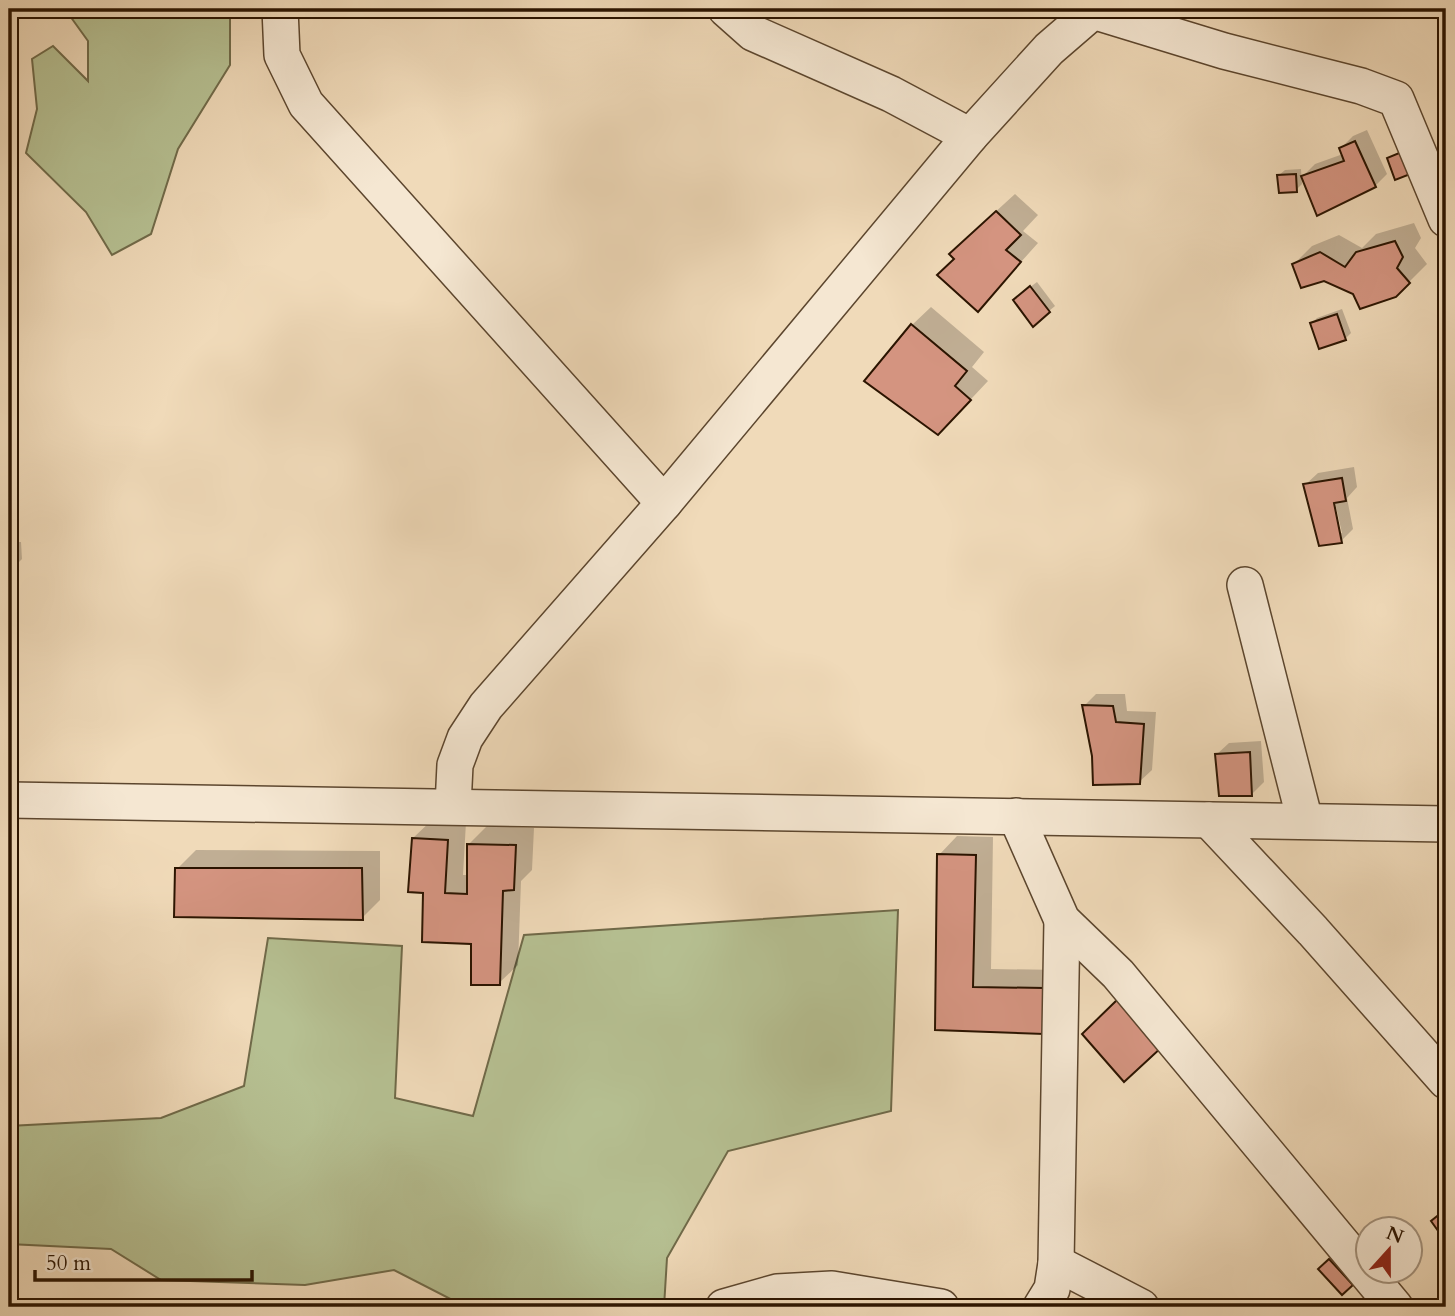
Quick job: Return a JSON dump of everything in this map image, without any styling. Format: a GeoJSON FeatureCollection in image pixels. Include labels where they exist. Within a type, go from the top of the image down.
{"type":"FeatureCollection","features":[{"type":"Feature","properties":{"kind":"street"},"geometry":{"type":"LineString","coordinates":[[280,9],[282,55],[306,104],[664,503]]}},
{"type":"Feature","properties":{"kind":"street"},"geometry":{"type":"LineString","coordinates":[[726,9],[752,33],[891,94],[970,136]]}},
{"type":"Feature","properties":{"kind":"street"},"geometry":{"type":"LineString","coordinates":[[453,806],[455,765],[465,738],[485,706],[664,503],[970,136],[1049,49],[1093,11],[1224,51],[1361,86],[1396,99],[1446,219]]}},
{"type":"Feature","properties":{"kind":"street"},"geometry":{"type":"LineString","coordinates":[[1245,585],[1305,821]]}},
{"type":"Feature","properties":{"kind":"street"},"geometry":{"type":"LineString","coordinates":[[9,800],[1446,824]]}},
{"type":"Feature","properties":{"kind":"street"},"geometry":{"type":"LineString","coordinates":[[1016,816],[1062,920],[1118,974],[1395,1307]]}},
{"type":"Feature","properties":{"kind":"street"},"geometry":{"type":"LineString","coordinates":[[1209,820],[1313,930],[1446,1081]]}},
{"type":"Feature","properties":{"kind":"street"},"geometry":{"type":"LineString","coordinates":[[1041,1307],[1052,1289],[1056,1264],[1062,920]]}},
{"type":"Feature","properties":{"kind":"street"},"geometry":{"type":"LineString","coordinates":[[1056,1264],[1141,1307]]}},
{"type":"Feature","properties":{"kind":"street"},"geometry":{"type":"LineString","coordinates":[[724,1307],[777,1292],[832,1289],[940,1307]]}},
{"type":"Feature","properties":{"kind":"green space"},"geometry":{"type":"Polygon","coordinates":[[[65,9],[230,9],[230,65],[178,149],[151,234],[112,255],[86,212],[26,153],[37,109],[32,59],[53,46],[88,81],[88,41],[65,9]]]}},
{"type":"Feature","properties":{"kind":"green space"},"geometry":{"type":"Polygon","coordinates":[[[898,910],[891,1111],[728,1151],[667,1258],[664,1307],[466,1307],[394,1270],[305,1285],[161,1280],[111,1249],[9,1244],[9,1126],[161,1118],[244,1086],[268,938],[402,946],[395,1098],[473,1116],[524,935],[898,910]]]}},
{"type":"Feature","properties":{"kind":"building"},"geometry":{"type":"Polygon","coordinates":[[[1355,141],[1376,187],[1317,216],[1301,176],[1344,161],[1339,148],[1355,141]]]}},
{"type":"Feature","properties":{"kind":"building"},"geometry":{"type":"Polygon","coordinates":[[[1404,151],[1413,173],[1395,180],[1387,158],[1404,151]]]}},
{"type":"Feature","properties":{"kind":"building"},"geometry":{"type":"Polygon","coordinates":[[[1296,174],[1297,192],[1279,193],[1277,175],[1296,174]]]}},
{"type":"Feature","properties":{"kind":"building"},"geometry":{"type":"Polygon","coordinates":[[[996,211],[1021,235],[1006,250],[1021,262],[978,312],[937,275],[954,259],[949,254],[996,211]]]}},
{"type":"Feature","properties":{"kind":"building"},"geometry":{"type":"Polygon","coordinates":[[[1395,241],[1403,257],[1397,268],[1410,283],[1396,297],[1360,309],[1353,294],[1324,281],[1301,288],[1292,264],[1320,252],[1345,267],[1356,252],[1395,241]]]}},
{"type":"Feature","properties":{"kind":"building"},"geometry":{"type":"Polygon","coordinates":[[[1030,286],[1050,312],[1033,327],[1013,300],[1030,286]]]}},
{"type":"Feature","properties":{"kind":"building"},"geometry":{"type":"Polygon","coordinates":[[[1337,314],[1346,340],[1319,349],[1310,323],[1337,314]]]}},
{"type":"Feature","properties":{"kind":"building"},"geometry":{"type":"Polygon","coordinates":[[[911,324],[967,371],[955,386],[971,400],[938,435],[864,381],[911,324]]]}},
{"type":"Feature","properties":{"kind":"building"},"geometry":{"type":"Polygon","coordinates":[[[1342,478],[1346,501],[1334,503],[1342,543],[1319,546],[1303,484],[1342,478]]]}},
{"type":"Feature","properties":{"kind":"building"},"geometry":{"type":"Polygon","coordinates":[[[1082,705],[1113,706],[1116,722],[1144,724],[1140,784],[1093,785],[1092,756],[1082,705]]]}},
{"type":"Feature","properties":{"kind":"building"},"geometry":{"type":"Polygon","coordinates":[[[1250,752],[1252,796],[1219,796],[1215,754],[1250,752]]]}},
{"type":"Feature","properties":{"kind":"building"},"geometry":{"type":"Polygon","coordinates":[[[412,838],[448,840],[445,893],[467,894],[467,844],[516,845],[514,890],[503,891],[500,985],[471,985],[471,944],[422,942],[423,893],[408,892],[412,838]]]}},
{"type":"Feature","properties":{"kind":"building"},"geometry":{"type":"Polygon","coordinates":[[[937,854],[976,855],[973,987],[1044,988],[1044,1034],[935,1030],[937,854]]]}},
{"type":"Feature","properties":{"kind":"building"},"geometry":{"type":"Polygon","coordinates":[[[175,868],[362,868],[363,920],[174,917],[175,868]]]}},
{"type":"Feature","properties":{"kind":"building"},"geometry":{"type":"Polygon","coordinates":[[[1118,999],[1163,1046],[1124,1082],[1082,1034],[1118,999]]]}},
{"type":"Feature","properties":{"kind":"building"},"geometry":{"type":"Polygon","coordinates":[[[1446,1209],[1446,1242],[1431,1221],[1446,1209]]]}},
{"type":"Feature","properties":{"kind":"building"},"geometry":{"type":"Polygon","coordinates":[[[1329,1259],[1353,1285],[1342,1295],[1318,1269],[1329,1259]]]}}]}
